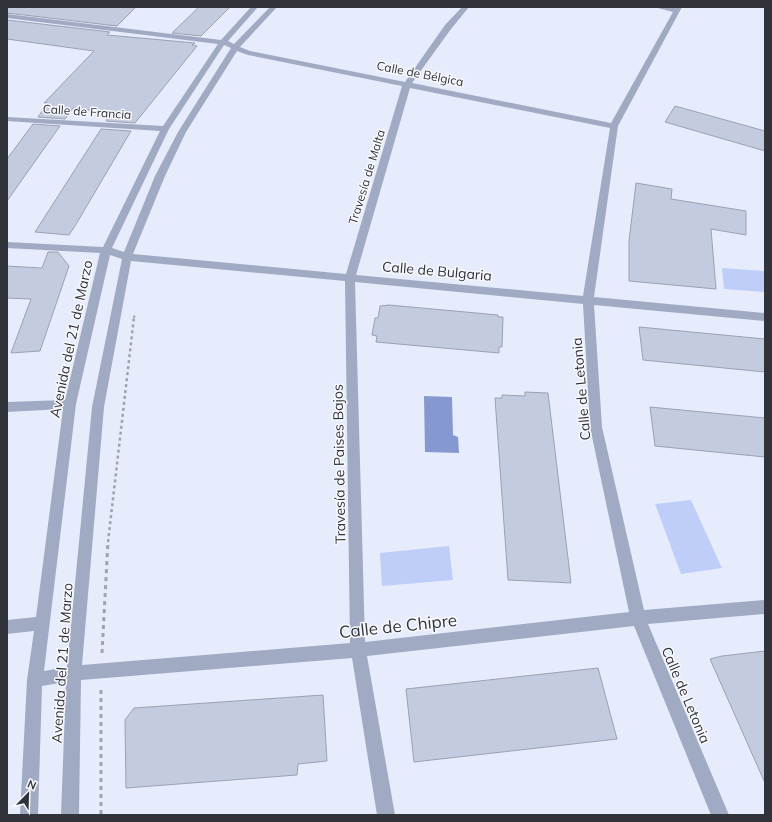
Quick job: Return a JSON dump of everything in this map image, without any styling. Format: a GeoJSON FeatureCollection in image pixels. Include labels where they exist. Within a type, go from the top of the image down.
{"type":"FeatureCollection","features":[{"type":"Feature","properties":{"kind":"street","name":"Avenida del 21 de Marzo"},"geometry":{"type":"LineString","coordinates":[[29,815],[35,680],[70,404],[106,250],[165,129],[223,42],[255,7]]}},
{"type":"Feature","properties":{"kind":"street","name":"Avenida del 21 de Marzo"},"geometry":{"type":"LineString","coordinates":[[70,815],[74,673],[98,407],[127,257],[160,176],[182,132],[235,48],[274,7]]}},
{"type":"Feature","properties":{"kind":"street","name":"Travesía de Malta"},"geometry":{"type":"LineString","coordinates":[[350,277],[407,84],[448,26],[466,7]]}},
{"type":"Feature","properties":{"kind":"street"},"geometry":{"type":"LineString","coordinates":[[656,7],[678,9]]}},
{"type":"Feature","properties":{"kind":"street","name":"Calle de Letonia"},"geometry":{"type":"LineString","coordinates":[[678,9],[614,126],[588,300],[596,427],[638,618],[720,815]]}},
{"type":"Feature","properties":{"kind":"street","name":"Calle de Bélgica"},"geometry":{"type":"LineString","coordinates":[[7,16],[223,42],[248,53],[614,126]]}},
{"type":"Feature","properties":{"kind":"street","name":"Calle de Francia"},"geometry":{"type":"LineString","coordinates":[[7,119],[165,129]]}},
{"type":"Feature","properties":{"kind":"street","name":"Calle de Bulgaria"},"geometry":{"type":"LineString","coordinates":[[7,245],[106,250],[127,257],[350,277],[765,318]]}},
{"type":"Feature","properties":{"kind":"street","name":"Travesía de Paises Bajos"},"geometry":{"type":"LineString","coordinates":[[350,277],[358,650],[386,815]]}},
{"type":"Feature","properties":{"kind":"street"},"geometry":{"type":"LineString","coordinates":[[7,407],[70,404]]}},
{"type":"Feature","properties":{"kind":"street","name":"Calle de Chipre"},"geometry":{"type":"LineString","coordinates":[[35,680],[101,670],[358,650],[638,618],[765,607]]}},
{"type":"Feature","properties":{"kind":"street"},"geometry":{"type":"LineString","coordinates":[[7,627],[43,623]]}},
{"type":"Feature","properties":{"kind":"path"},"geometry":{"type":"LineString","coordinates":[[101,815],[101,670],[104,586],[117,456],[136,308]]}},
{"type":"Feature","properties":{"kind":"shaded area"},"geometry":{"type":"Polygon","coordinates":[[[722,268],[765,271],[765,292],[724,289],[722,268]]]}},
{"type":"Feature","properties":{"kind":"shaded area"},"geometry":{"type":"Polygon","coordinates":[[[424,396],[452,397],[453,435],[458,437],[459,453],[425,452],[424,396]]]}},
{"type":"Feature","properties":{"kind":"shaded area"},"geometry":{"type":"Polygon","coordinates":[[[691,500],[722,568],[681,574],[655,504],[691,500]]]}},
{"type":"Feature","properties":{"kind":"shaded area"},"geometry":{"type":"Polygon","coordinates":[[[449,546],[453,580],[382,586],[380,553],[449,546]]]}},
{"type":"Feature","properties":{"kind":"building"},"geometry":{"type":"Polygon","coordinates":[[[7,7],[136,7],[117,26],[7,13],[7,7]]]}},
{"type":"Feature","properties":{"kind":"building"},"geometry":{"type":"Polygon","coordinates":[[[199,7],[230,7],[201,36],[172,33],[199,7]]]}},
{"type":"Feature","properties":{"kind":"building"},"geometry":{"type":"Polygon","coordinates":[[[7,20],[110,32],[107,35],[195,43],[192,45],[197,46],[135,123],[106,121],[111,113],[73,108],[65,119],[38,117],[48,103],[44,103],[94,51],[7,39],[7,20]]]}},
{"type":"Feature","properties":{"kind":"building"},"geometry":{"type":"Polygon","coordinates":[[[675,106],[765,131],[765,151],[665,122],[675,106]]]}},
{"type":"Feature","properties":{"kind":"building"},"geometry":{"type":"Polygon","coordinates":[[[33,124],[60,126],[7,201],[7,159],[33,124]]]}},
{"type":"Feature","properties":{"kind":"building"},"geometry":{"type":"Polygon","coordinates":[[[101,129],[131,131],[75,226],[69,235],[35,232],[101,129]]]}},
{"type":"Feature","properties":{"kind":"building"},"geometry":{"type":"Polygon","coordinates":[[[636,183],[672,189],[671,199],[746,211],[746,235],[711,229],[716,289],[629,281],[629,241],[636,183]]]}},
{"type":"Feature","properties":{"kind":"building"},"geometry":{"type":"Polygon","coordinates":[[[48,252],[58,252],[69,266],[40,351],[11,353],[31,299],[7,298],[7,266],[42,268],[48,252]]]}},
{"type":"Feature","properties":{"kind":"building"},"geometry":{"type":"Polygon","coordinates":[[[389,305],[498,315],[498,317],[503,317],[502,347],[499,347],[499,353],[376,342],[377,336],[372,335],[375,318],[378,318],[380,306],[389,305]]]}},
{"type":"Feature","properties":{"kind":"building"},"geometry":{"type":"Polygon","coordinates":[[[639,327],[765,339],[765,372],[643,360],[639,327]]]}},
{"type":"Feature","properties":{"kind":"building"},"geometry":{"type":"Polygon","coordinates":[[[525,392],[548,393],[571,583],[508,580],[495,398],[502,398],[502,395],[525,396],[525,392]]]}},
{"type":"Feature","properties":{"kind":"building"},"geometry":{"type":"Polygon","coordinates":[[[650,407],[765,418],[765,457],[655,446],[650,407]]]}},
{"type":"Feature","properties":{"kind":"building"},"geometry":{"type":"Polygon","coordinates":[[[765,651],[765,783],[710,659],[722,656],[765,651]]]}},
{"type":"Feature","properties":{"kind":"building"},"geometry":{"type":"Polygon","coordinates":[[[598,668],[617,739],[414,762],[406,689],[598,668]]]}},
{"type":"Feature","properties":{"kind":"building"},"geometry":{"type":"Polygon","coordinates":[[[323,695],[327,761],[298,764],[297,775],[126,788],[125,720],[134,708],[323,695]]]}}]}
